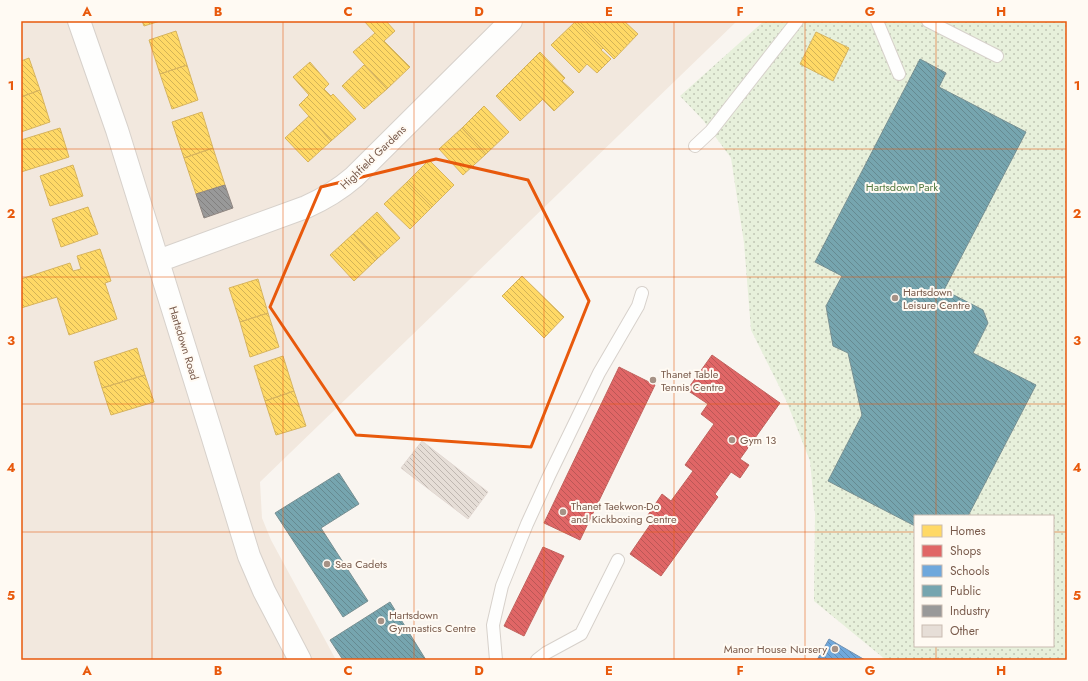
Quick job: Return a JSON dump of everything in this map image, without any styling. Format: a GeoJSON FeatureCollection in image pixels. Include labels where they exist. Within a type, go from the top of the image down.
{"type":"FeatureCollection","features":[{"type":"Feature","properties":{"kind":"street","name":"Hartsdown Road"},"geometry":{"type":"LineString","coordinates":[[79,21],[117,130],[249,556],[264,591],[300,660]]}},
{"type":"Feature","properties":{"kind":"street","name":"Highfield Gardens"},"geometry":{"type":"LineString","coordinates":[[158,261],[306,207],[331,195],[354,177],[511,21]]}},
{"type":"Feature","properties":{"kind":"lane"},"geometry":{"type":"LineString","coordinates":[[695,146],[712,131],[797,21]]}},
{"type":"Feature","properties":{"kind":"lane"},"geometry":{"type":"LineString","coordinates":[[877,21],[899,74]]}},
{"type":"Feature","properties":{"kind":"lane"},"geometry":{"type":"LineString","coordinates":[[928,21],[998,56]]}},
{"type":"Feature","properties":{"kind":"lane"},"geometry":{"type":"LineString","coordinates":[[496,660],[493,625],[502,586],[527,524],[552,470],[599,373],[638,306],[642,293]]}},
{"type":"Feature","properties":{"kind":"lane"},"geometry":{"type":"LineString","coordinates":[[537,660],[546,653],[581,634],[618,560]]}},
{"type":"Feature","properties":{"kind":"highlighted area"},"geometry":{"type":"Polygon","coordinates":[[[436,159],[528,180],[589,301],[531,447],[356,435],[270,307],[321,187],[436,159]]]}},
{"type":"Feature","properties":{"kind":"shaded area"},"geometry":{"type":"Polygon","coordinates":[[[21,21],[737,21],[260,482],[262,518],[271,540],[336,660],[21,660],[21,21]]]}},
{"type":"Feature","properties":{"kind":"green space","name":"Hartsdown Park"},"geometry":{"type":"Polygon","coordinates":[[[764,21],[1067,21],[1067,660],[886,660],[814,601],[815,514],[810,461],[786,400],[751,330],[744,243],[731,158],[703,120],[680,96],[764,21]]]}},
{"type":"Feature","properties":{"kind":"building: Homes"},"geometry":{"type":"Polygon","coordinates":[[[142,21],[160,21],[144,26],[142,21]]]}},
{"type":"Feature","properties":{"kind":"building: Homes"},"geometry":{"type":"Polygon","coordinates":[[[364,21],[386,21],[395,31],[384,41],[410,67],[387,89],[353,52],[375,33],[364,21]]]}},
{"type":"Feature","properties":{"kind":"building: Homes"},"geometry":{"type":"Polygon","coordinates":[[[576,21],[624,21],[638,34],[614,59],[576,21]]]}},
{"type":"Feature","properties":{"kind":"building: Homes"},"geometry":{"type":"Polygon","coordinates":[[[576,21],[603,48],[601,50],[611,59],[597,73],[587,64],[579,73],[551,45],[576,21]]]}},
{"type":"Feature","properties":{"kind":"building: Homes"},"geometry":{"type":"Polygon","coordinates":[[[176,31],[187,65],[160,74],[149,40],[176,31]]]}},
{"type":"Feature","properties":{"kind":"building: Homes"},"geometry":{"type":"Polygon","coordinates":[[[816,32],[849,48],[833,81],[800,64],[816,32]]]}},
{"type":"Feature","properties":{"kind":"building: Homes"},"geometry":{"type":"Polygon","coordinates":[[[540,52],[565,78],[562,81],[574,92],[554,111],[518,74],[540,52]]]}},
{"type":"Feature","properties":{"kind":"building: Homes"},"geometry":{"type":"Polygon","coordinates":[[[29,58],[40,90],[21,97],[21,61],[29,58]]]}},
{"type":"Feature","properties":{"kind":"building: Homes"},"geometry":{"type":"Polygon","coordinates":[[[310,62],[329,84],[324,89],[331,96],[333,94],[356,119],[331,141],[299,105],[309,95],[293,77],[310,62]]]}},
{"type":"Feature","properties":{"kind":"building: Homes"},"geometry":{"type":"Polygon","coordinates":[[[187,65],[198,100],[172,109],[160,74],[187,65]]]}},
{"type":"Feature","properties":{"kind":"building: Homes"},"geometry":{"type":"Polygon","coordinates":[[[364,65],[387,89],[364,109],[342,86],[364,65]]]}},
{"type":"Feature","properties":{"kind":"building: Homes"},"geometry":{"type":"Polygon","coordinates":[[[518,74],[543,99],[520,121],[496,96],[518,74]]]}},
{"type":"Feature","properties":{"kind":"building: Homes"},"geometry":{"type":"Polygon","coordinates":[[[40,90],[50,122],[21,132],[21,97],[40,90]]]}},
{"type":"Feature","properties":{"kind":"building: Homes"},"geometry":{"type":"Polygon","coordinates":[[[484,106],[509,132],[486,154],[462,128],[484,106]]]}},
{"type":"Feature","properties":{"kind":"building: Homes"},"geometry":{"type":"Polygon","coordinates":[[[202,112],[213,148],[184,158],[172,122],[202,112]]]}},
{"type":"Feature","properties":{"kind":"building: Homes"},"geometry":{"type":"Polygon","coordinates":[[[309,116],[331,141],[308,162],[285,138],[309,116]]]}},
{"type":"Feature","properties":{"kind":"building: Homes"},"geometry":{"type":"Polygon","coordinates":[[[60,128],[69,157],[21,172],[21,140],[60,128]]]}},
{"type":"Feature","properties":{"kind":"building: Homes"},"geometry":{"type":"Polygon","coordinates":[[[462,128],[486,154],[463,175],[439,149],[462,128]]]}},
{"type":"Feature","properties":{"kind":"building: Homes"},"geometry":{"type":"Polygon","coordinates":[[[213,148],[225,185],[196,194],[184,158],[213,148]]]}},
{"type":"Feature","properties":{"kind":"building: Homes"},"geometry":{"type":"Polygon","coordinates":[[[429,160],[454,185],[432,207],[407,182],[429,160]]]}},
{"type":"Feature","properties":{"kind":"building: Homes"},"geometry":{"type":"Polygon","coordinates":[[[73,165],[83,196],[50,206],[40,176],[73,165]]]}},
{"type":"Feature","properties":{"kind":"building: Homes"},"geometry":{"type":"Polygon","coordinates":[[[407,182],[432,207],[410,229],[384,204],[407,182]]]}},
{"type":"Feature","properties":{"kind":"building: Homes"},"geometry":{"type":"Polygon","coordinates":[[[88,207],[98,234],[61,247],[52,219],[88,207]]]}},
{"type":"Feature","properties":{"kind":"building: Homes"},"geometry":{"type":"Polygon","coordinates":[[[377,212],[400,238],[377,259],[353,234],[377,212]]]}},
{"type":"Feature","properties":{"kind":"building: Homes"},"geometry":{"type":"Polygon","coordinates":[[[353,234],[377,259],[354,281],[330,255],[353,234]]]}},
{"type":"Feature","properties":{"kind":"building: Homes"},"geometry":{"type":"Polygon","coordinates":[[[100,249],[111,281],[105,283],[117,319],[69,335],[57,297],[21,308],[21,279],[70,263],[73,271],[81,269],[77,256],[100,249]]]}},
{"type":"Feature","properties":{"kind":"building: Homes"},"geometry":{"type":"Polygon","coordinates":[[[522,276],[564,317],[544,338],[502,296],[522,276]]]}},
{"type":"Feature","properties":{"kind":"building: Homes"},"geometry":{"type":"Polygon","coordinates":[[[258,279],[268,313],[240,322],[229,288],[258,279]]]}},
{"type":"Feature","properties":{"kind":"building: Homes"},"geometry":{"type":"Polygon","coordinates":[[[268,313],[279,347],[250,357],[240,322],[268,313]]]}},
{"type":"Feature","properties":{"kind":"building: Homes"},"geometry":{"type":"Polygon","coordinates":[[[137,348],[145,375],[102,388],[94,362],[137,348]]]}},
{"type":"Feature","properties":{"kind":"building: Homes"},"geometry":{"type":"Polygon","coordinates":[[[283,356],[294,391],[265,401],[254,366],[283,356]]]}},
{"type":"Feature","properties":{"kind":"building: Homes"},"geometry":{"type":"Polygon","coordinates":[[[145,375],[154,402],[111,415],[102,388],[145,375]]]}},
{"type":"Feature","properties":{"kind":"building: Homes"},"geometry":{"type":"Polygon","coordinates":[[[294,391],[306,426],[276,435],[265,401],[294,391]]]}},
{"type":"Feature","properties":{"kind":"building: Shops"},"geometry":{"type":"Polygon","coordinates":[[[712,355],[780,403],[740,459],[749,465],[740,478],[731,472],[715,494],[718,497],[661,576],[630,554],[654,519],[648,515],[662,494],[671,501],[693,471],[685,465],[714,424],[701,414],[708,404],[687,390],[712,355]]]}},
{"type":"Feature","properties":{"kind":"building: Shops"},"geometry":{"type":"Polygon","coordinates":[[[619,367],[655,385],[580,540],[544,523],[619,367]]]}},
{"type":"Feature","properties":{"kind":"building: Shops"},"geometry":{"type":"Polygon","coordinates":[[[543,547],[564,556],[524,636],[504,626],[543,547]]]}},
{"type":"Feature","properties":{"kind":"building: Schools","name":"Manor House Nursery"},"geometry":{"type":"Polygon","coordinates":[[[829,639],[865,660],[817,660],[829,639]]]}},
{"type":"Feature","properties":{"kind":"building: Public","name":"Hartsdown Leisure Centre"},"geometry":{"type":"Polygon","coordinates":[[[920,59],[946,73],[939,87],[1026,132],[944,290],[983,310],[988,323],[973,353],[1036,385],[969,515],[914,515],[914,525],[828,481],[862,415],[848,353],[833,346],[826,306],[842,276],[815,262],[920,59]]]}},
{"type":"Feature","properties":{"kind":"building: Public","name":"Sea Cadets"},"geometry":{"type":"Polygon","coordinates":[[[339,473],[359,504],[321,528],[368,601],[343,617],[275,513],[339,473]]]}},
{"type":"Feature","properties":{"kind":"building: Public","name":"Hartsdown Gymnastics Centre"},"geometry":{"type":"Polygon","coordinates":[[[390,602],[426,660],[343,660],[330,640],[390,602]]]}},
{"type":"Feature","properties":{"kind":"building: Industry"},"geometry":{"type":"Polygon","coordinates":[[[225,185],[233,208],[204,218],[196,194],[225,185]]]}},
{"type":"Feature","properties":{"kind":"building: Other"},"geometry":{"type":"Polygon","coordinates":[[[422,441],[488,492],[468,519],[401,468],[422,441]]]}},
{"type":"Feature","properties":{"kind":"place","name":"Hartsdown Leisure Centre"},"geometry":{"type":"Point","coordinates":[895,298]}},
{"type":"Feature","properties":{"kind":"place","name":"Thanet Table Tennis Centre"},"geometry":{"type":"Point","coordinates":[653,380]}},
{"type":"Feature","properties":{"kind":"place","name":"Gym 13"},"geometry":{"type":"Point","coordinates":[732,440]}},
{"type":"Feature","properties":{"kind":"place","name":"Thanet Taekwon-Do and Kickboxing Centre"},"geometry":{"type":"Point","coordinates":[563,512]}},
{"type":"Feature","properties":{"kind":"place","name":"Sea Cadets"},"geometry":{"type":"Point","coordinates":[327,564]}},
{"type":"Feature","properties":{"kind":"place","name":"Hartsdown Gymnastics Centre"},"geometry":{"type":"Point","coordinates":[381,621]}},
{"type":"Feature","properties":{"kind":"place","name":"Manor House Nursery"},"geometry":{"type":"Point","coordinates":[835,649]}}]}
